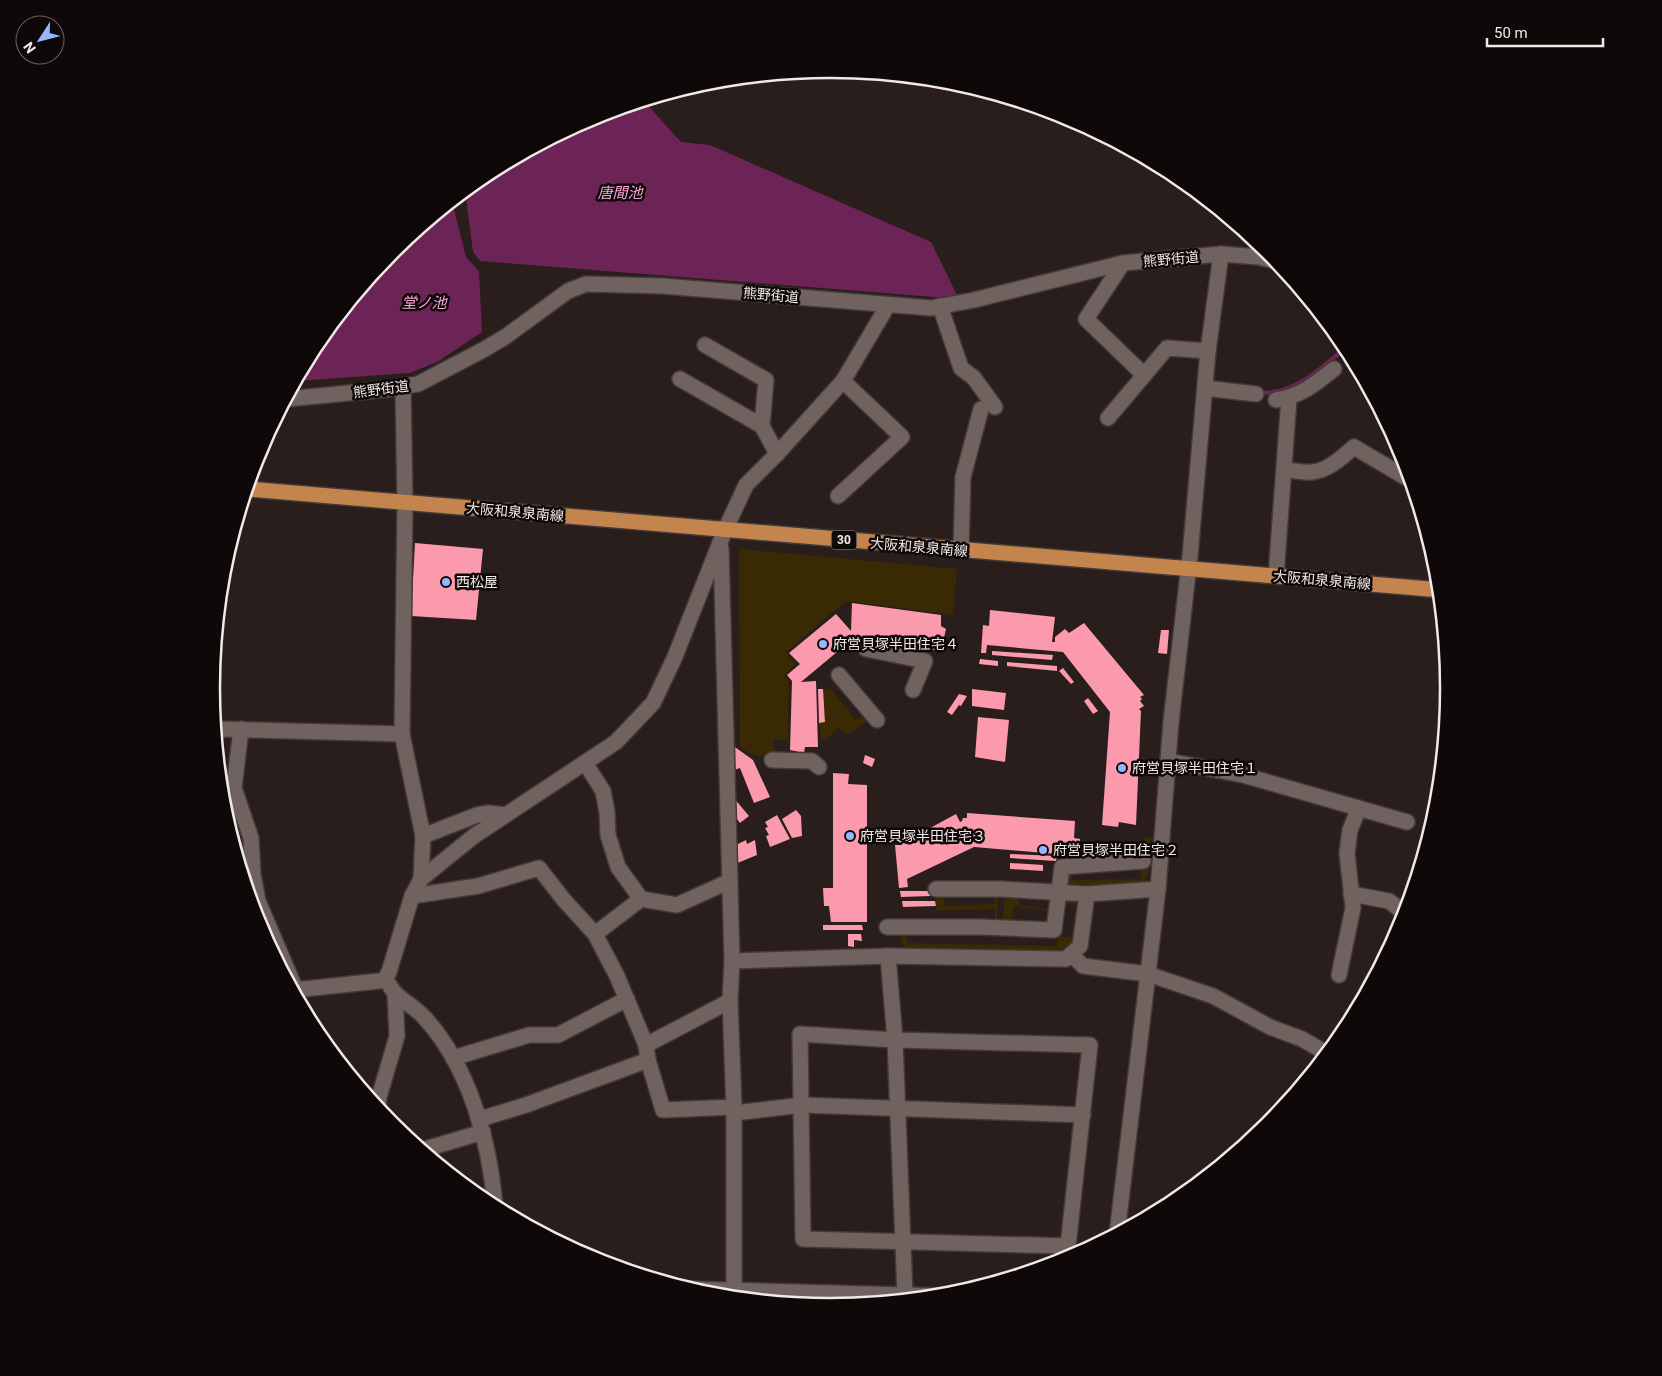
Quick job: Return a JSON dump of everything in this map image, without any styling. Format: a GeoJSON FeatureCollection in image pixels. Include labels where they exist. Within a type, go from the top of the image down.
{"type":"FeatureCollection","features":[{"type":"Feature","properties":{"kind":"main road","name":"大阪和泉泉南線"},"geometry":{"type":"LineString","coordinates":[[254,490],[723,535],[961,550],[1433,589]]}},
{"type":"Feature","properties":{"kind":"street","name":"熊野街道"},"geometry":{"type":"LineString","coordinates":[[294,398],[418,384],[505,337],[568,291],[586,284],[663,286],[931,308],[974,300],[1123,263],[1221,254],[1266,259]]}},
{"type":"Feature","properties":{"kind":"street"},"geometry":{"type":"LineString","coordinates":[[1118,1227],[1158,889],[1168,761],[1208,351],[1221,254]]}},
{"type":"Feature","properties":{"kind":"street"},"geometry":{"type":"LineString","coordinates":[[1123,263],[1086,318],[1144,375]]}},
{"type":"Feature","properties":{"kind":"street"},"geometry":{"type":"LineString","coordinates":[[301,990],[385,979],[389,972],[412,896],[421,879],[474,836],[616,742],[653,703],[674,659],[723,535],[746,485],[844,381],[888,305]]}},
{"type":"Feature","properties":{"kind":"street"},"geometry":{"type":"LineString","coordinates":[[940,306],[961,368],[974,378],[988,408],[963,476],[961,550]]}},
{"type":"Feature","properties":{"kind":"street"},"geometry":{"type":"LineString","coordinates":[[705,345],[766,380],[762,426]]}},
{"type":"Feature","properties":{"kind":"street"},"geometry":{"type":"LineString","coordinates":[[1108,418],[1167,348],[1208,351]]}},
{"type":"Feature","properties":{"kind":"street"},"geometry":{"type":"LineString","coordinates":[[1276,576],[1284,470],[1282,399],[1308,390],[1334,369]]}},
{"type":"Feature","properties":{"kind":"street"},"geometry":{"type":"LineString","coordinates":[[680,379],[762,426],[777,454]]}},
{"type":"Feature","properties":{"kind":"street"},"geometry":{"type":"LineString","coordinates":[[838,496],[902,437],[844,381]]}},
{"type":"Feature","properties":{"kind":"street"},"geometry":{"type":"LineString","coordinates":[[403,386],[405,503],[402,734],[423,836],[421,879]]}},
{"type":"Feature","properties":{"kind":"street"},"geometry":{"type":"LineString","coordinates":[[1205,388],[1256,394]]}},
{"type":"Feature","properties":{"kind":"street"},"geometry":{"type":"LineString","coordinates":[[1284,470],[1313,472],[1324,469],[1339,460],[1354,447],[1403,476]]}},
{"type":"Feature","properties":{"kind":"street"},"geometry":{"type":"LineString","coordinates":[[723,535],[732,961],[730,1001],[734,1110],[734,1290],[894,1295]]}},
{"type":"Feature","properties":{"kind":"street"},"geometry":{"type":"LineString","coordinates":[[866,649],[925,661],[913,690]]}},
{"type":"Feature","properties":{"kind":"street"},"geometry":{"type":"LineString","coordinates":[[838,675],[877,720]]}},
{"type":"Feature","properties":{"kind":"street"},"geometry":{"type":"LineString","coordinates":[[222,729],[402,734]]}},
{"type":"Feature","properties":{"kind":"street"},"geometry":{"type":"LineString","coordinates":[[241,729],[234,788],[251,838],[253,874],[257,894]]}},
{"type":"Feature","properties":{"kind":"street"},"geometry":{"type":"LineString","coordinates":[[772,760],[812,761],[819,767]]}},
{"type":"Feature","properties":{"kind":"street"},"geometry":{"type":"LineString","coordinates":[[1168,761],[1243,775],[1407,822]]}},
{"type":"Feature","properties":{"kind":"street"},"geometry":{"type":"LineString","coordinates":[[584,763],[603,791],[607,812],[608,834],[618,867],[641,899],[677,905],[730,881]]}},
{"type":"Feature","properties":{"kind":"street"},"geometry":{"type":"LineString","coordinates":[[1339,975],[1353,908],[1347,852],[1350,830],[1359,808]]}},
{"type":"Feature","properties":{"kind":"street"},"geometry":{"type":"LineString","coordinates":[[423,836],[477,815],[489,813],[505,815]]}},
{"type":"Feature","properties":{"kind":"street"},"geometry":{"type":"LineString","coordinates":[[887,927],[981,927],[1054,930],[1062,867],[1143,861]]}},
{"type":"Feature","properties":{"kind":"street"},"geometry":{"type":"LineString","coordinates":[[412,896],[478,886],[538,868],[594,934],[617,976],[647,1053],[663,1110],[734,1110],[802,1105],[1083,1115]]}},
{"type":"Feature","properties":{"kind":"street"},"geometry":{"type":"LineString","coordinates":[[936,889],[1087,894],[1158,889]]}},
{"type":"Feature","properties":{"kind":"street"},"geometry":{"type":"LineString","coordinates":[[732,961],[888,956],[1066,959],[1080,946],[1087,894]]}},
{"type":"Feature","properties":{"kind":"street"},"geometry":{"type":"LineString","coordinates":[[1352,894],[1389,902],[1400,909]]}},
{"type":"Feature","properties":{"kind":"street"},"geometry":{"type":"LineString","coordinates":[[594,934],[641,899]]}},
{"type":"Feature","properties":{"kind":"street"},"geometry":{"type":"LineString","coordinates":[[1071,954],[1083,966],[1148,974],[1213,996],[1270,1027],[1302,1038],[1322,1050]]}},
{"type":"Feature","properties":{"kind":"street"},"geometry":{"type":"LineString","coordinates":[[888,956],[896,1040],[906,1294]]}},
{"type":"Feature","properties":{"kind":"street"},"geometry":{"type":"LineString","coordinates":[[385,979],[395,993],[423,1016],[451,1052],[481,1126],[493,1197]]}},
{"type":"Feature","properties":{"kind":"street"},"geometry":{"type":"LineString","coordinates":[[379,1098],[397,1036],[395,993]]}},
{"type":"Feature","properties":{"kind":"street"},"geometry":{"type":"LineString","coordinates":[[453,1058],[529,1035],[558,1035],[627,999]]}},
{"type":"Feature","properties":{"kind":"street"},"geometry":{"type":"LineString","coordinates":[[428,1147],[647,1053],[730,1001]]}},
{"type":"Feature","properties":{"kind":"street"},"geometry":{"type":"LineString","coordinates":[[800,1034],[896,1040],[1090,1045],[1068,1246],[802,1239],[800,1034]]}},
{"type":"Feature","properties":{"kind":"shaded area"},"geometry":{"type":"Polygon","coordinates":[[[739,549],[957,569],[953,615],[846,601],[786,652],[795,664],[784,676],[789,681],[788,740],[774,740],[774,758],[750,754],[740,747],[739,549]]]}},
{"type":"Feature","properties":{"kind":"shaded area"},"geometry":{"type":"Polygon","coordinates":[[[838,681],[839,683],[831,689],[856,720],[865,714],[868,720],[847,735],[839,727],[825,740],[821,737],[819,723],[825,722],[823,689],[829,689],[838,681]]]}},
{"type":"Feature","properties":{"kind":"shaded area"},"geometry":{"type":"Polygon","coordinates":[[[1144,837],[1151,837],[1148,876],[1140,884],[1067,885],[1066,870],[1072,870],[1072,880],[1141,879],[1141,866],[1146,864],[1146,854],[1141,854],[1140,843],[1144,843],[1144,837]]]}},
{"type":"Feature","properties":{"kind":"shaded area"},"geometry":{"type":"Polygon","coordinates":[[[998,891],[997,920],[995,920],[995,909],[937,911],[935,901],[941,894],[943,895],[945,906],[995,904],[995,893],[998,891]]]}},
{"type":"Feature","properties":{"kind":"shaded area"},"geometry":{"type":"Polygon","coordinates":[[[1005,892],[1019,895],[1019,905],[1047,909],[1051,899],[1049,924],[1046,922],[1047,911],[1014,906],[1012,919],[1003,919],[1005,892]]]}},
{"type":"Feature","properties":{"kind":"shaded area"},"geometry":{"type":"Polygon","coordinates":[[[1068,898],[1080,907],[1073,944],[1067,950],[1060,953],[905,948],[900,941],[902,932],[907,937],[908,943],[1057,946],[1059,936],[1071,938],[1077,906],[1064,903],[1065,899],[1068,898]]]}},
{"type":"Feature","properties":{"kind":"water","name":"唐間池"},"geometry":{"type":"Polygon","coordinates":[[[648,106],[681,142],[710,145],[931,242],[959,299],[480,261],[473,252],[466,199],[492,180],[561,140],[597,124],[648,106]]]}},
{"type":"Feature","properties":{"kind":"water","name":"堂ノ池"},"geometry":{"type":"Polygon","coordinates":[[[454,208],[466,257],[479,271],[482,332],[439,361],[410,373],[304,380],[323,349],[372,285],[399,256],[454,208]]]}},
{"type":"Feature","properties":{"kind":"building","name":"西松屋"},"geometry":{"type":"Polygon","coordinates":[[[415,543],[483,549],[476,620],[411,616],[415,543]]]}},
{"type":"Feature","properties":{"kind":"building","name":"府営貝塚半田住宅４"},"geometry":{"type":"Polygon","coordinates":[[[852,603],[941,615],[941,626],[946,629],[941,651],[855,637],[801,682],[816,681],[818,747],[805,747],[804,753],[790,750],[792,681],[787,675],[800,664],[789,653],[836,614],[851,631],[852,603]]]}},
{"type":"Feature","properties":{"kind":"building","name":"府営貝塚半田住宅１"},"geometry":{"type":"Polygon","coordinates":[[[990,610],[1055,617],[1052,642],[1055,642],[1055,637],[1065,629],[1069,633],[1084,623],[1144,695],[1140,697],[1142,699],[1140,701],[1144,706],[1139,709],[1141,711],[1136,825],[1119,822],[1118,827],[1102,825],[1110,712],[1063,652],[987,645],[986,653],[981,653],[983,625],[989,626],[990,610]]]}},
{"type":"Feature","properties":{"kind":"building"},"geometry":{"type":"Polygon","coordinates":[[[1161,630],[1169,630],[1167,654],[1158,653],[1161,630]]]}},
{"type":"Feature","properties":{"kind":"building"},"geometry":{"type":"Polygon","coordinates":[[[992,651],[1053,655],[1052,660],[992,655],[992,651]]]}},
{"type":"Feature","properties":{"kind":"building"},"geometry":{"type":"Polygon","coordinates":[[[980,659],[998,661],[998,666],[979,664],[980,659]]]}},
{"type":"Feature","properties":{"kind":"building"},"geometry":{"type":"Polygon","coordinates":[[[1007,662],[1057,666],[1057,671],[1007,666],[1007,662]]]}},
{"type":"Feature","properties":{"kind":"building"},"geometry":{"type":"Polygon","coordinates":[[[1063,668],[1074,682],[1071,684],[1059,671],[1063,668]]]}},
{"type":"Feature","properties":{"kind":"building"},"geometry":{"type":"Polygon","coordinates":[[[818,689],[823,689],[825,722],[819,723],[818,689]]]}},
{"type":"Feature","properties":{"kind":"building"},"geometry":{"type":"Polygon","coordinates":[[[972,689],[1006,693],[1004,710],[972,706],[972,689]]]}},
{"type":"Feature","properties":{"kind":"building"},"geometry":{"type":"Polygon","coordinates":[[[959,694],[967,696],[952,715],[947,712],[959,694]]]}},
{"type":"Feature","properties":{"kind":"building"},"geometry":{"type":"Polygon","coordinates":[[[1088,698],[1098,711],[1093,714],[1084,701],[1088,698]]]}},
{"type":"Feature","properties":{"kind":"building"},"geometry":{"type":"Polygon","coordinates":[[[978,717],[1009,720],[1005,762],[975,757],[978,717]]]}},
{"type":"Feature","properties":{"kind":"building"},"geometry":{"type":"Polygon","coordinates":[[[732,745],[753,760],[770,797],[754,803],[740,768],[734,770],[732,745]]]}},
{"type":"Feature","properties":{"kind":"building"},"geometry":{"type":"Polygon","coordinates":[[[865,755],[875,759],[872,767],[863,763],[865,755]]]}},
{"type":"Feature","properties":{"kind":"building","name":"府営貝塚半田住宅３"},"geometry":{"type":"Polygon","coordinates":[[[833,773],[849,774],[848,784],[867,785],[867,922],[831,922],[829,906],[824,906],[823,888],[833,888],[833,773]]]}},
{"type":"Feature","properties":{"kind":"building"},"geometry":{"type":"Polygon","coordinates":[[[733,797],[749,816],[740,823],[733,814],[733,797]]]}},
{"type":"Feature","properties":{"kind":"building"},"geometry":{"type":"Polygon","coordinates":[[[796,810],[801,816],[802,836],[792,838],[782,819],[796,810]]]}},
{"type":"Feature","properties":{"kind":"building","name":"府営貝塚半田住宅２"},"geometry":{"type":"Polygon","coordinates":[[[967,813],[1075,821],[1074,838],[1080,839],[1079,856],[974,847],[907,879],[908,887],[899,888],[895,845],[899,845],[956,814],[960,822],[963,818],[967,818],[967,813]]]}},
{"type":"Feature","properties":{"kind":"building"},"geometry":{"type":"Polygon","coordinates":[[[777,815],[790,839],[770,847],[766,836],[769,835],[765,828],[768,827],[765,822],[777,815]]]}},
{"type":"Feature","properties":{"kind":"building"},"geometry":{"type":"Polygon","coordinates":[[[746,840],[747,844],[755,840],[757,855],[735,864],[734,846],[746,840]]]}},
{"type":"Feature","properties":{"kind":"building"},"geometry":{"type":"Polygon","coordinates":[[[1010,854],[1057,856],[1056,861],[1010,858],[1010,854]]]}},
{"type":"Feature","properties":{"kind":"building"},"geometry":{"type":"Polygon","coordinates":[[[1010,863],[1043,865],[1043,871],[1010,869],[1010,863]]]}},
{"type":"Feature","properties":{"kind":"building"},"geometry":{"type":"Polygon","coordinates":[[[900,891],[931,891],[931,896],[901,897],[900,891]]]}},
{"type":"Feature","properties":{"kind":"building"},"geometry":{"type":"Polygon","coordinates":[[[902,901],[935,901],[936,906],[903,907],[902,901]]]}},
{"type":"Feature","properties":{"kind":"building"},"geometry":{"type":"Polygon","coordinates":[[[823,925],[862,925],[863,930],[823,930],[823,925]]]}},
{"type":"Feature","properties":{"kind":"building"},"geometry":{"type":"Polygon","coordinates":[[[848,934],[861,934],[862,941],[854,940],[854,947],[848,946],[848,934]]]}},
{"type":"Feature","properties":{"kind":"waterway"},"geometry":{"type":"LineString","coordinates":[[1258,393],[1284,390],[1295,385],[1317,372],[1341,352]]}},
{"type":"Feature","properties":{"kind":"place","name":"西松屋"},"geometry":{"type":"Point","coordinates":[446,582]}},
{"type":"Feature","properties":{"kind":"place","name":"府営貝塚半田住宅４"},"geometry":{"type":"Point","coordinates":[823,644]}},
{"type":"Feature","properties":{"kind":"place","name":"府営貝塚半田住宅１"},"geometry":{"type":"Point","coordinates":[1122,768]}},
{"type":"Feature","properties":{"kind":"place","name":"府営貝塚半田住宅３"},"geometry":{"type":"Point","coordinates":[850,836]}},
{"type":"Feature","properties":{"kind":"place","name":"府営貝塚半田住宅２"},"geometry":{"type":"Point","coordinates":[1043,850]}}]}
